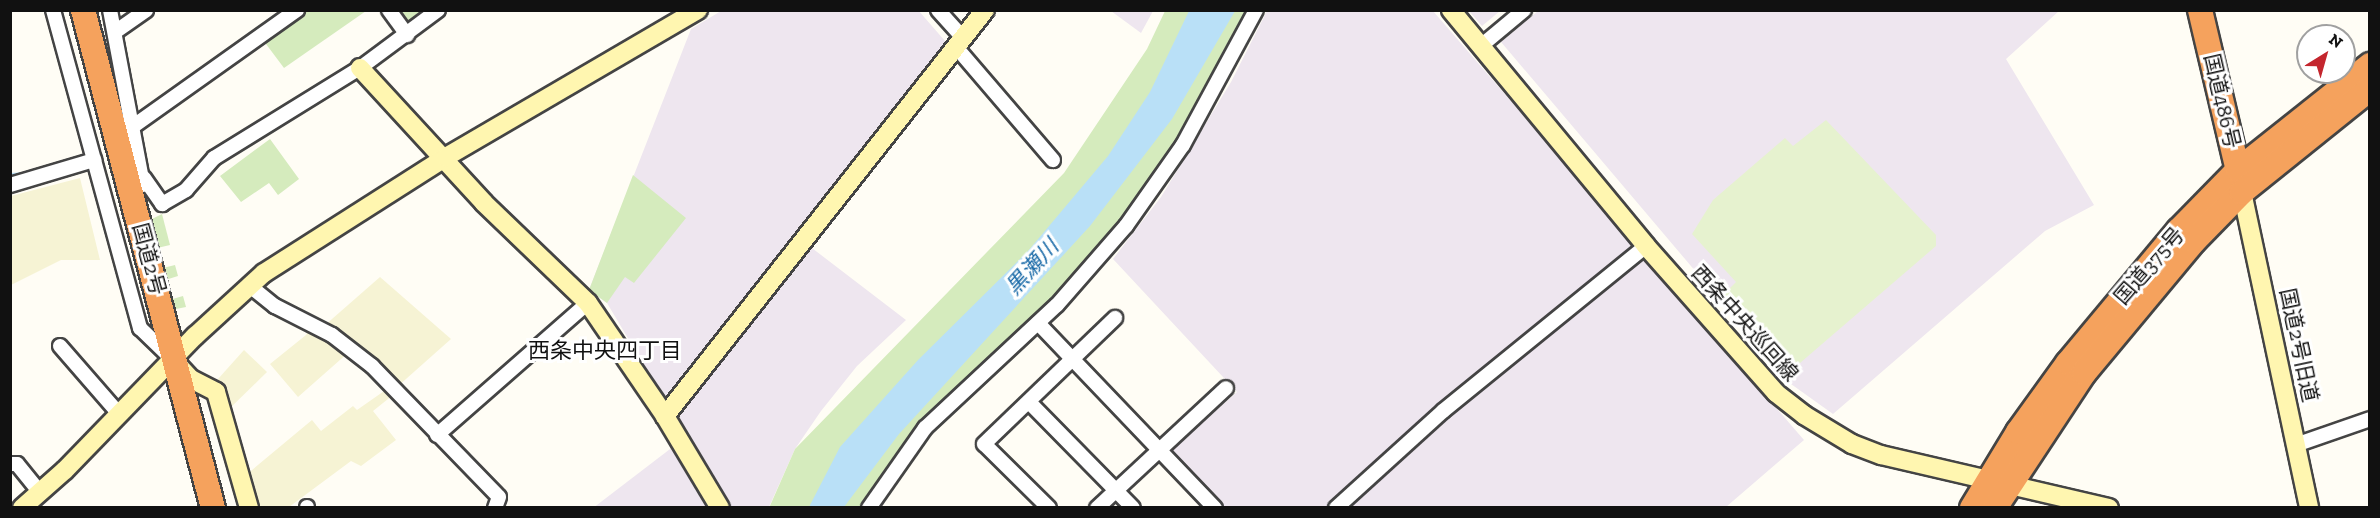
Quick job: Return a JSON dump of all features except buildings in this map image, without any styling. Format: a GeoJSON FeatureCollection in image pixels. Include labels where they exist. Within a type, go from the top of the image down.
{"type":"FeatureCollection","features":[{"type":"Feature","properties":{"kind":"highway","name":"国道2号"},"geometry":{"type":"LineString","coordinates":[[83,10],[166,321],[172,359],[213,507]]}},
{"type":"Feature","properties":{"kind":"highway","name":"国道486号"},"geometry":{"type":"LineString","coordinates":[[2200,10],[2240,181]]}},
{"type":"Feature","properties":{"kind":"highway","name":"国道375号"},"geometry":{"type":"LineString","coordinates":[[1972,507],[1997,483],[2240,181],[2336,88],[2370,64]]}},
{"type":"Feature","properties":{"kind":"highway","name":"国道375号"},"geometry":{"type":"LineString","coordinates":[[2240,181],[2370,89]]}},
{"type":"Feature","properties":{"kind":"highway","name":"国道375号"},"geometry":{"type":"LineString","coordinates":[[1995,507],[1997,483]]}},
{"type":"Feature","properties":{"kind":"street"},"geometry":{"type":"LineString","coordinates":[[53,10],[140,328],[192,380],[216,392],[249,507]]}},
{"type":"Feature","properties":{"kind":"street"},"geometry":{"type":"LineString","coordinates":[[110,10],[144,178],[141,227]]}},
{"type":"Feature","properties":{"kind":"street"},"geometry":{"type":"LineString","coordinates":[[115,32],[146,10]]}},
{"type":"Feature","properties":{"kind":"street"},"geometry":{"type":"LineString","coordinates":[[135,125],[297,10]]}},
{"type":"Feature","properties":{"kind":"street"},"geometry":{"type":"LineString","coordinates":[[389,10],[407,35]]}},
{"type":"Feature","properties":{"kind":"street"},"geometry":{"type":"LineString","coordinates":[[144,178],[162,204],[186,190],[214,158],[360,68],[438,10]]}},
{"type":"Feature","properties":{"kind":"street"},"geometry":{"type":"LineString","coordinates":[[938,10],[960,42],[1053,160]]}},
{"type":"Feature","properties":{"kind":"street"},"geometry":{"type":"LineString","coordinates":[[665,416],[985,10]]}},
{"type":"Feature","properties":{"kind":"street"},"geometry":{"type":"LineString","coordinates":[[869,507],[925,428],[1038,323],[1126,226],[1183,145],[1256,10]]}},
{"type":"Feature","properties":{"kind":"street","name":"西条中央巡回線"},"geometry":{"type":"LineString","coordinates":[[1451,10],[1646,246],[1776,393],[1827,431],[1881,455],[2086,505],[2109,507]]}},
{"type":"Feature","properties":{"kind":"street"},"geometry":{"type":"LineString","coordinates":[[1481,46],[1524,10]]}},
{"type":"Feature","properties":{"kind":"street"},"geometry":{"type":"LineString","coordinates":[[22,507],[120,415],[172,359],[250,286],[328,229],[446,157],[697,11]]}},
{"type":"Feature","properties":{"kind":"street"},"geometry":{"type":"LineString","coordinates":[[360,68],[446,157],[484,203],[588,303],[665,416],[720,507]]}},
{"type":"Feature","properties":{"kind":"street"},"geometry":{"type":"LineString","coordinates":[[10,184],[94,160]]}},
{"type":"Feature","properties":{"kind":"street","name":"国道2号旧道"},"geometry":{"type":"LineString","coordinates":[[2240,181],[2298,444],[2309,507]]}},
{"type":"Feature","properties":{"kind":"street"},"geometry":{"type":"LineString","coordinates":[[1336,507],[1443,411],[1646,246]]}},
{"type":"Feature","properties":{"kind":"street"},"geometry":{"type":"LineString","coordinates":[[250,286],[275,306],[332,335],[372,366],[499,497],[500,506]]}},
{"type":"Feature","properties":{"kind":"street"},"geometry":{"type":"LineString","coordinates":[[437,435],[588,303]]}},
{"type":"Feature","properties":{"kind":"street"},"geometry":{"type":"LineString","coordinates":[[1049,507],[984,444],[1115,318]]}},
{"type":"Feature","properties":{"kind":"street"},"geometry":{"type":"LineString","coordinates":[[1038,323],[1215,507]]}},
{"type":"Feature","properties":{"kind":"street"},"geometry":{"type":"LineString","coordinates":[[60,346],[120,415]]}},
{"type":"Feature","properties":{"kind":"street"},"geometry":{"type":"LineString","coordinates":[[1097,507],[1226,388]]}},
{"type":"Feature","properties":{"kind":"street"},"geometry":{"type":"LineString","coordinates":[[1029,402],[1133,507]]}},
{"type":"Feature","properties":{"kind":"street"},"geometry":{"type":"LineString","coordinates":[[2298,444],[2370,419]]}},
{"type":"Feature","properties":{"kind":"street"},"geometry":{"type":"LineString","coordinates":[[10,464],[17,464],[40,492]]}},
{"type":"Feature","properties":{"kind":"shaded area"},"geometry":{"type":"Polygon","coordinates":[[[918,10],[945,41],[944,48],[669,400],[664,399],[607,303],[589,290],[691,29],[721,11],[918,10]]]}},
{"type":"Feature","properties":{"kind":"shaded area"},"geometry":{"type":"Polygon","coordinates":[[[1111,11],[1153,11],[1141,33],[1111,11]]]}},
{"type":"Feature","properties":{"kind":"shaded area"},"geometry":{"type":"Polygon","coordinates":[[[1267,11],[1433,11],[1804,440],[1726,507],[1219,507],[1168,453],[1237,392],[1113,259],[1161,197],[1231,82],[1267,11]]]}},
{"type":"Feature","properties":{"kind":"shaded area"},"geometry":{"type":"Polygon","coordinates":[[[1469,11],[1500,11],[1482,26],[1469,11]]]}},
{"type":"Feature","properties":{"kind":"shaded area"},"geometry":{"type":"Polygon","coordinates":[[[1538,11],[2059,11],[2006,59],[2094,205],[2045,231],[1833,414],[1791,384],[1501,42],[1538,11]]]}},
{"type":"Feature","properties":{"kind":"shaded area"},"geometry":{"type":"Polygon","coordinates":[[[80,178],[100,260],[61,260],[11,285],[11,196],[80,178]]]}},
{"type":"Feature","properties":{"kind":"shaded area"},"geometry":{"type":"Polygon","coordinates":[[[808,245],[906,320],[857,366],[821,411],[795,449],[769,507],[729,507],[675,417],[808,245]]]}},
{"type":"Feature","properties":{"kind":"shaded area"},"geometry":{"type":"Polygon","coordinates":[[[380,277],[451,339],[397,387],[324,326],[380,277]]]}},
{"type":"Feature","properties":{"kind":"shaded area"},"geometry":{"type":"Polygon","coordinates":[[[311,326],[349,352],[298,397],[270,364],[306,335],[311,326]]]}},
{"type":"Feature","properties":{"kind":"shaded area"},"geometry":{"type":"Polygon","coordinates":[[[244,350],[267,372],[226,412],[218,379],[244,350]]]}},
{"type":"Feature","properties":{"kind":"shaded area"},"geometry":{"type":"Polygon","coordinates":[[[387,389],[393,395],[373,411],[396,440],[361,466],[351,461],[289,507],[254,507],[246,475],[312,420],[321,431],[353,406],[357,410],[387,389]]]}},
{"type":"Feature","properties":{"kind":"shaded area"},"geometry":{"type":"Polygon","coordinates":[[[674,446],[710,508],[593,508],[674,446]]]}},
{"type":"Feature","properties":{"kind":"green space"},"geometry":{"type":"Polygon","coordinates":[[[305,11],[366,11],[284,68],[263,40],[305,11]]]}},
{"type":"Feature","properties":{"kind":"green space"},"geometry":{"type":"Polygon","coordinates":[[[398,11],[430,11],[415,23],[405,20],[398,11]]]}},
{"type":"Feature","properties":{"kind":"green space"},"geometry":{"type":"Polygon","coordinates":[[[1165,11],[1256,11],[1201,113],[1118,236],[917,433],[862,507],[769,508],[795,449],[1064,173],[1147,49],[1165,11]]]}},
{"type":"Feature","properties":{"kind":"green space"},"geometry":{"type":"Polygon","coordinates":[[[1826,120],[1936,235],[1936,246],[1793,369],[1775,366],[1724,294],[1736,282],[1692,234],[1713,200],[1785,138],[1793,146],[1826,120]]]}},
{"type":"Feature","properties":{"kind":"green space"},"geometry":{"type":"Polygon","coordinates":[[[270,139],[299,179],[278,195],[269,183],[241,202],[220,176],[270,139]]]}},
{"type":"Feature","properties":{"kind":"green space"},"geometry":{"type":"Polygon","coordinates":[[[633,175],[686,218],[634,283],[625,277],[607,303],[589,290],[633,175]]]}},
{"type":"Feature","properties":{"kind":"green space"},"geometry":{"type":"Polygon","coordinates":[[[162,214],[170,245],[153,249],[148,232],[152,219],[162,214]]]}},
{"type":"Feature","properties":{"kind":"green space"},"geometry":{"type":"Polygon","coordinates":[[[175,265],[178,276],[162,281],[159,269],[175,265]]]}},
{"type":"Feature","properties":{"kind":"green space"},"geometry":{"type":"Polygon","coordinates":[[[183,296],[186,307],[171,310],[169,300],[183,296]]]}},
{"type":"Feature","properties":{"kind":"water","name":"黒瀬川"},"geometry":{"type":"Polygon","coordinates":[[[1189,11],[1235,11],[1172,119],[1090,226],[899,434],[844,507],[809,507],[840,447],[918,360],[1028,251],[1108,156],[1150,92],[1189,11]]]}},
{"type":"Feature","properties":{"kind":"waterway"},"geometry":{"type":"LineString","coordinates":[[10,175],[28,174]]}},
{"type":"Feature","properties":{"kind":"district","name":"西条中央四丁目"},"geometry":{"type":"Point","coordinates":[605,351]}}]}
